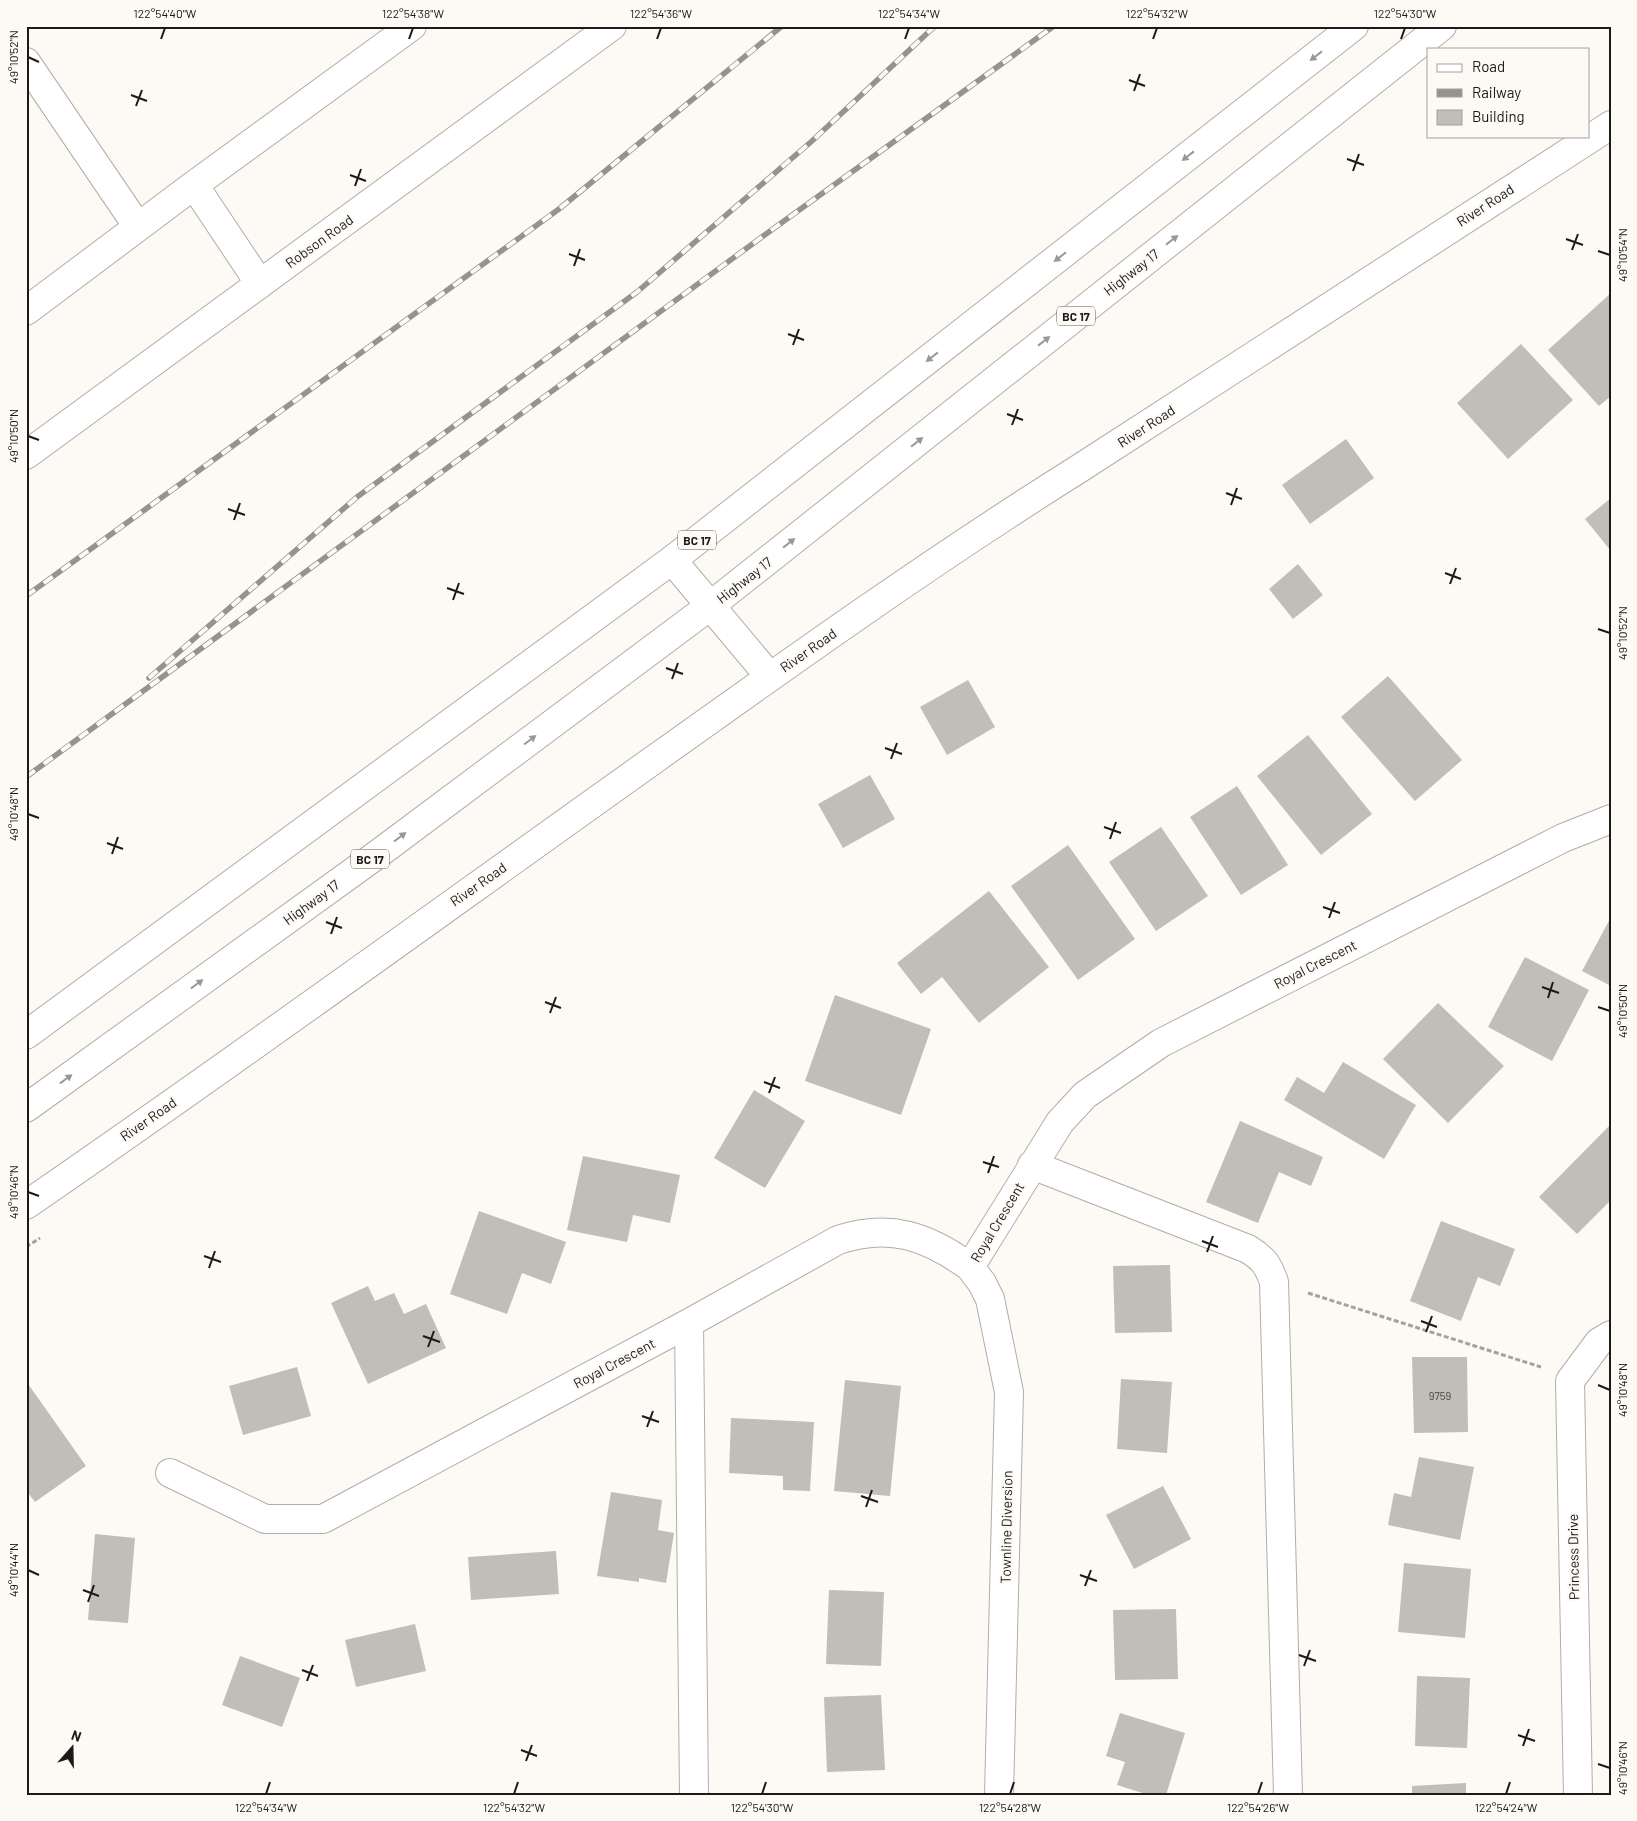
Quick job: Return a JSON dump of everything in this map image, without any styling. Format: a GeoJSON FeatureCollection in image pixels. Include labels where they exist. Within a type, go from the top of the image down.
{"type":"FeatureCollection","features":[{"type":"Feature","properties":{"kind":"main road"},"geometry":{"type":"LineString","coordinates":[[26,311],[194,185],[412,26]]}},
{"type":"Feature","properties":{"kind":"main road","name":"Robson Road"},"geometry":{"type":"LineString","coordinates":[[26,455],[612,26]]}},
{"type":"Feature","properties":{"kind":"main road","name":"BC 17"},"geometry":{"type":"LineString","coordinates":[[26,1035],[672,560],[1354,26]]}},
{"type":"Feature","properties":{"kind":"main road","name":"Highway 17"},"geometry":{"type":"LineString","coordinates":[[26,1108],[378,854],[710,606],[1442,26]]}},
{"type":"Feature","properties":{"kind":"main road"},"geometry":{"type":"LineString","coordinates":[[26,62],[138,228]]}},
{"type":"Feature","properties":{"kind":"main road","name":"River Road"},"geometry":{"type":"LineString","coordinates":[[1590,138],[1611,124]]}},
{"type":"Feature","properties":{"kind":"main road","name":"River Road"},"geometry":{"type":"LineString","coordinates":[[26,1205],[770,677],[998,520],[1589,138]]}},
{"type":"Feature","properties":{"kind":"main road"},"geometry":{"type":"LineString","coordinates":[[194,185],[260,284]]}},
{"type":"Feature","properties":{"kind":"main road"},"geometry":{"type":"LineString","coordinates":[[672,560],[770,677]]}},
{"type":"Feature","properties":{"kind":"main road","name":"Royal Crescent"},"geometry":{"type":"LineString","coordinates":[[170,1473],[265,1519],[324,1519],[689,1323],[838,1240],[856,1234],[872,1232],[912,1236],[934,1244],[970,1267],[1032,1164],[1060,1122],[1085,1095],[1161,1042],[1563,838],[1611,819]]}},
{"type":"Feature","properties":{"kind":"main road"},"geometry":{"type":"LineString","coordinates":[[1032,1164],[1248,1248],[1261,1256],[1268,1267],[1274,1282],[1288,1795]]}},
{"type":"Feature","properties":{"kind":"main road","name":"Townline Diversion"},"geometry":{"type":"LineString","coordinates":[[970,1267],[982,1283],[990,1299],[1009,1392],[999,1795]]}},
{"type":"Feature","properties":{"kind":"main road"},"geometry":{"type":"LineString","coordinates":[[689,1323],[694,1795]]}},
{"type":"Feature","properties":{"kind":"main road","name":"Princess Drive"},"geometry":{"type":"LineString","coordinates":[[1578,1795],[1570,1381],[1599,1342],[1611,1335]]}},
{"type":"Feature","properties":{"kind":"path"},"geometry":{"type":"LineString","coordinates":[[26,1247],[43,1236]]}},
{"type":"Feature","properties":{"kind":"path"},"geometry":{"type":"LineString","coordinates":[[1302,1291],[1541,1367]]}},
{"type":"Feature","properties":{"kind":"building"},"geometry":{"type":"Polygon","coordinates":[[[1611,293],[1611,396],[1599,406],[1548,350],[1611,293]]]}},
{"type":"Feature","properties":{"kind":"building"},"geometry":{"type":"Polygon","coordinates":[[[1521,344],[1573,400],[1508,459],[1457,403],[1521,344]]]}},
{"type":"Feature","properties":{"kind":"building"},"geometry":{"type":"Polygon","coordinates":[[[1346,439],[1374,478],[1310,524],[1282,485],[1346,439]]]}},
{"type":"Feature","properties":{"kind":"building"},"geometry":{"type":"Polygon","coordinates":[[[1611,498],[1611,551],[1585,519],[1611,498]]]}},
{"type":"Feature","properties":{"kind":"building"},"geometry":{"type":"Polygon","coordinates":[[[1298,564],[1323,595],[1293,619],[1269,589],[1298,564]]]}},
{"type":"Feature","properties":{"kind":"building"},"geometry":{"type":"Polygon","coordinates":[[[1388,676],[1462,760],[1415,801],[1341,717],[1388,676]]]}},
{"type":"Feature","properties":{"kind":"building"},"geometry":{"type":"Polygon","coordinates":[[[968,680],[995,727],[947,755],[920,707],[968,680]]]}},
{"type":"Feature","properties":{"kind":"building"},"geometry":{"type":"Polygon","coordinates":[[[1308,735],[1372,814],[1321,855],[1257,776],[1308,735]]]}},
{"type":"Feature","properties":{"kind":"building"},"geometry":{"type":"Polygon","coordinates":[[[870,775],[895,819],[843,848],[818,804],[870,775]]]}},
{"type":"Feature","properties":{"kind":"building"},"geometry":{"type":"Polygon","coordinates":[[[1237,786],[1288,865],[1241,895],[1190,817],[1237,786]]]}},
{"type":"Feature","properties":{"kind":"building"},"geometry":{"type":"Polygon","coordinates":[[[1161,827],[1208,896],[1156,931],[1109,862],[1161,827]]]}},
{"type":"Feature","properties":{"kind":"building"},"geometry":{"type":"Polygon","coordinates":[[[1068,845],[1135,939],[1078,980],[1011,886],[1068,845]]]}},
{"type":"Feature","properties":{"kind":"building"},"geometry":{"type":"Polygon","coordinates":[[[989,891],[1049,967],[979,1023],[942,977],[921,994],[897,963],[989,891]]]}},
{"type":"Feature","properties":{"kind":"building"},"geometry":{"type":"Polygon","coordinates":[[[1611,917],[1611,986],[1582,971],[1611,917]]]}},
{"type":"Feature","properties":{"kind":"building"},"geometry":{"type":"Polygon","coordinates":[[[1525,957],[1589,990],[1552,1061],[1488,1027],[1525,957]]]}},
{"type":"Feature","properties":{"kind":"building"},"geometry":{"type":"Polygon","coordinates":[[[835,995],[931,1029],[901,1115],[805,1081],[835,995]]]}},
{"type":"Feature","properties":{"kind":"building"},"geometry":{"type":"Polygon","coordinates":[[[1438,1003],[1504,1066],[1448,1123],[1383,1059],[1438,1003]]]}},
{"type":"Feature","properties":{"kind":"building"},"geometry":{"type":"Polygon","coordinates":[[[1343,1062],[1416,1105],[1384,1159],[1284,1100],[1297,1077],[1324,1093],[1343,1062]]]}},
{"type":"Feature","properties":{"kind":"building"},"geometry":{"type":"Polygon","coordinates":[[[754,1090],[805,1121],[765,1188],[714,1158],[754,1090]]]}},
{"type":"Feature","properties":{"kind":"building"},"geometry":{"type":"Polygon","coordinates":[[[1240,1121],[1323,1157],[1311,1186],[1279,1172],[1258,1223],[1206,1202],[1240,1121]]]}},
{"type":"Feature","properties":{"kind":"building"},"geometry":{"type":"Polygon","coordinates":[[[1611,1124],[1611,1200],[1577,1234],[1539,1197],[1611,1124]]]}},
{"type":"Feature","properties":{"kind":"building"},"geometry":{"type":"Polygon","coordinates":[[[583,1156],[680,1175],[670,1223],[633,1215],[627,1242],[567,1230],[583,1156]]]}},
{"type":"Feature","properties":{"kind":"building"},"geometry":{"type":"Polygon","coordinates":[[[479,1211],[566,1242],[551,1284],[522,1273],[507,1314],[450,1294],[479,1211]]]}},
{"type":"Feature","properties":{"kind":"building"},"geometry":{"type":"Polygon","coordinates":[[[1441,1221],[1515,1249],[1500,1286],[1478,1277],[1461,1321],[1410,1301],[1441,1221]]]}},
{"type":"Feature","properties":{"kind":"building"},"geometry":{"type":"Polygon","coordinates":[[[1170,1265],[1172,1332],[1115,1333],[1113,1266],[1170,1265]]]}},
{"type":"Feature","properties":{"kind":"building"},"geometry":{"type":"Polygon","coordinates":[[[368,1286],[375,1301],[394,1293],[404,1314],[426,1304],[446,1348],[368,1384],[331,1303],[368,1286]]]}},
{"type":"Feature","properties":{"kind":"building"},"geometry":{"type":"Polygon","coordinates":[[[1412,1357],[1467,1357],[1468,1432],[1414,1433],[1412,1357]]]}},
{"type":"Feature","properties":{"kind":"building"},"geometry":{"type":"Polygon","coordinates":[[[297,1367],[311,1416],[243,1435],[229,1386],[297,1367]]]}},
{"type":"Feature","properties":{"kind":"building"},"geometry":{"type":"Polygon","coordinates":[[[1121,1379],[1172,1382],[1167,1453],[1117,1449],[1121,1379]]]}},
{"type":"Feature","properties":{"kind":"building"},"geometry":{"type":"Polygon","coordinates":[[[845,1380],[901,1386],[890,1496],[834,1491],[845,1380]]]}},
{"type":"Feature","properties":{"kind":"building"},"geometry":{"type":"Polygon","coordinates":[[[26,1381],[86,1466],[35,1502],[26,1490],[26,1381]]]}},
{"type":"Feature","properties":{"kind":"building"},"geometry":{"type":"Polygon","coordinates":[[[731,1418],[814,1422],[810,1491],[783,1490],[783,1476],[729,1473],[731,1418]]]}},
{"type":"Feature","properties":{"kind":"building"},"geometry":{"type":"Polygon","coordinates":[[[1419,1457],[1474,1467],[1460,1540],[1388,1525],[1394,1493],[1411,1497],[1419,1457]]]}},
{"type":"Feature","properties":{"kind":"building"},"geometry":{"type":"Polygon","coordinates":[[[1163,1486],[1191,1539],[1134,1569],[1106,1515],[1163,1486]]]}},
{"type":"Feature","properties":{"kind":"building"},"geometry":{"type":"Polygon","coordinates":[[[611,1492],[662,1500],[658,1530],[674,1533],[666,1583],[639,1578],[639,1582],[597,1576],[611,1492]]]}},
{"type":"Feature","properties":{"kind":"building"},"geometry":{"type":"Polygon","coordinates":[[[95,1534],[135,1538],[128,1623],[88,1620],[95,1534]]]}},
{"type":"Feature","properties":{"kind":"building"},"geometry":{"type":"Polygon","coordinates":[[[556,1551],[559,1594],[471,1600],[468,1557],[556,1551]]]}},
{"type":"Feature","properties":{"kind":"building"},"geometry":{"type":"Polygon","coordinates":[[[1404,1563],[1471,1569],[1465,1638],[1398,1632],[1404,1563]]]}},
{"type":"Feature","properties":{"kind":"building"},"geometry":{"type":"Polygon","coordinates":[[[829,1590],[884,1592],[881,1666],[826,1664],[829,1590]]]}},
{"type":"Feature","properties":{"kind":"building"},"geometry":{"type":"Polygon","coordinates":[[[1176,1609],[1178,1679],[1115,1680],[1113,1610],[1176,1609]]]}},
{"type":"Feature","properties":{"kind":"building"},"geometry":{"type":"Polygon","coordinates":[[[415,1624],[426,1671],[356,1687],[345,1640],[415,1624]]]}},
{"type":"Feature","properties":{"kind":"building"},"geometry":{"type":"Polygon","coordinates":[[[240,1656],[300,1678],[282,1727],[222,1705],[240,1656]]]}},
{"type":"Feature","properties":{"kind":"building"},"geometry":{"type":"Polygon","coordinates":[[[1417,1676],[1470,1678],[1467,1748],[1415,1746],[1417,1676]]]}},
{"type":"Feature","properties":{"kind":"building"},"geometry":{"type":"Polygon","coordinates":[[[881,1695],[885,1770],[827,1772],[824,1697],[881,1695]]]}},
{"type":"Feature","properties":{"kind":"building"},"geometry":{"type":"Polygon","coordinates":[[[1120,1713],[1185,1733],[1166,1795],[1149,1795],[1117,1785],[1125,1762],[1106,1756],[1120,1713]]]}},
{"type":"Feature","properties":{"kind":"building"},"geometry":{"type":"Polygon","coordinates":[[[1466,1783],[1466,1795],[1412,1795],[1412,1786],[1466,1783]]]}},
{"type":"Feature","properties":{"kind":"railway"},"geometry":{"type":"LineString","coordinates":[[26,596],[559,209],[782,26]]}},
{"type":"Feature","properties":{"kind":"railway"},"geometry":{"type":"LineString","coordinates":[[149,678],[357,497],[637,292],[812,141],[935,26]]}},
{"type":"Feature","properties":{"kind":"railway"},"geometry":{"type":"LineString","coordinates":[[26,777],[766,234],[1054,26]]}}]}
